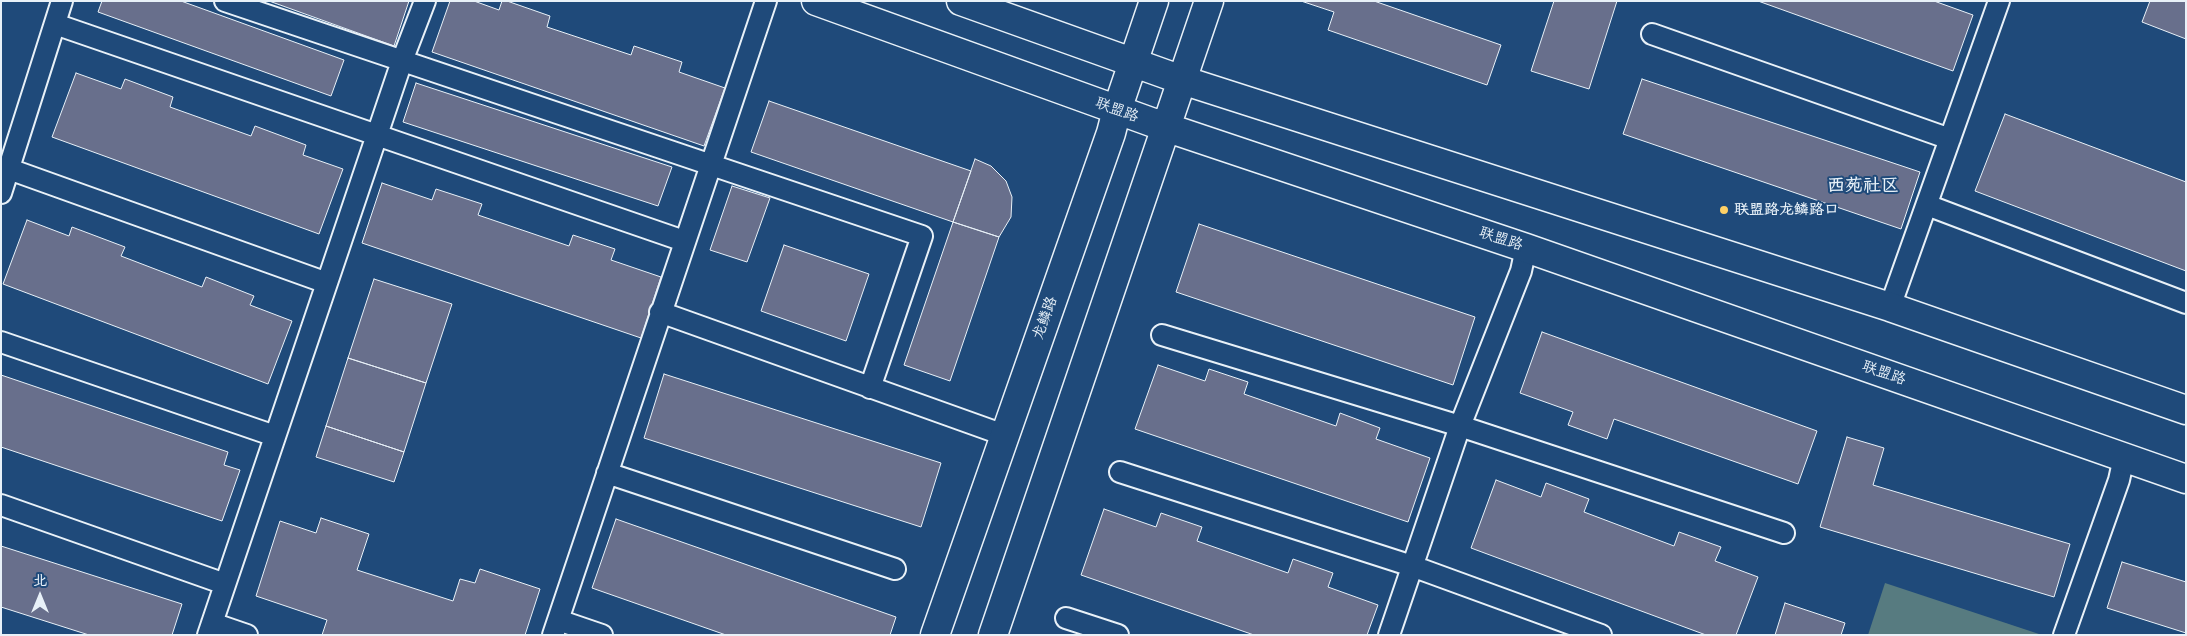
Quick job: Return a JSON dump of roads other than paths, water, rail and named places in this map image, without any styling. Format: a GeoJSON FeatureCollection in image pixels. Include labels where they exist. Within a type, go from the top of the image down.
{"type":"FeatureCollection","features":[{"type":"Feature","properties":{"kind":"main road","name":"联盟路"},"geometry":{"type":"LineString","coordinates":[[816,1],[1165,127],[1526,248],[2186,479]]}},
{"type":"Feature","properties":{"kind":"main road"},"geometry":{"type":"LineString","coordinates":[[961,1],[1182,80],[1890,307],[2186,410]]}},
{"type":"Feature","properties":{"kind":"main road","name":"龙鳞路"},"geometry":{"type":"LineString","coordinates":[[935,635],[1111,133],[1132,62],[1154,1]]}},
{"type":"Feature","properties":{"kind":"main road"},"geometry":{"type":"LineString","coordinates":[[993,635],[1160,150],[1165,127],[1210,1]]}},
{"type":"Feature","properties":{"kind":"lane"},"geometry":{"type":"LineString","coordinates":[[1,193],[62,1]]}},
{"type":"Feature","properties":{"kind":"lane"},"geometry":{"type":"LineString","coordinates":[[225,1],[922,236],[870,388]]}},
{"type":"Feature","properties":{"kind":"lane"},"geometry":{"type":"LineString","coordinates":[[247,635],[210,629],[402,61],[425,1]]}},
{"type":"Feature","properties":{"kind":"lane"},"geometry":{"type":"LineString","coordinates":[[602,635],[556,627],[660,312],[766,1]]}},
{"type":"Feature","properties":{"kind":"lane"},"geometry":{"type":"LineString","coordinates":[[1890,307],[1999,1]]}},
{"type":"Feature","properties":{"kind":"lane"},"geometry":{"type":"LineString","coordinates":[[55,24],[684,241]]}},
{"type":"Feature","properties":{"kind":"lane"},"geometry":{"type":"LineString","coordinates":[[1652,34],[1950,139]]}},
{"type":"Feature","properties":{"kind":"lane"},"geometry":{"type":"LineString","coordinates":[[9,169],[327,283]]}},
{"type":"Feature","properties":{"kind":"lane"},"geometry":{"type":"LineString","coordinates":[[1927,205],[2186,302]]}},
{"type":"Feature","properties":{"kind":"lane"},"geometry":{"type":"LineString","coordinates":[[1389,635],[1460,426],[1521,271],[1526,248]]}},
{"type":"Feature","properties":{"kind":"lane"},"geometry":{"type":"LineString","coordinates":[[660,312],[1004,435]]}},
{"type":"Feature","properties":{"kind":"lane"},"geometry":{"type":"LineString","coordinates":[[1162,335],[1460,426],[1784,533]]}},
{"type":"Feature","properties":{"kind":"lane"},"geometry":{"type":"LineString","coordinates":[[1,342],[275,436]]}},
{"type":"Feature","properties":{"kind":"lane"},"geometry":{"type":"LineString","coordinates":[[2064,635],[2119,480],[2124,457]]}},
{"type":"Feature","properties":{"kind":"lane"},"geometry":{"type":"LineString","coordinates":[[1120,472],[1412,566],[1602,635]]}},
{"type":"Feature","properties":{"kind":"lane"},"geometry":{"type":"LineString","coordinates":[[607,473],[895,569]]}},
{"type":"Feature","properties":{"kind":"lane"},"geometry":{"type":"LineString","coordinates":[[1,505],[225,584]]}},
{"type":"Feature","properties":{"kind":"lane"},"geometry":{"type":"LineString","coordinates":[[1066,618],[1118,635]]}},
{"type":"Feature","properties":{"kind":"place","name":"联盟路龙鳞路口"},"geometry":{"type":"Point","coordinates":[1724,210]}},
{"type":"Feature","properties":{"kind":"district","name":"西苑社区"},"geometry":{"type":"Point","coordinates":[1863,186]}}]}
